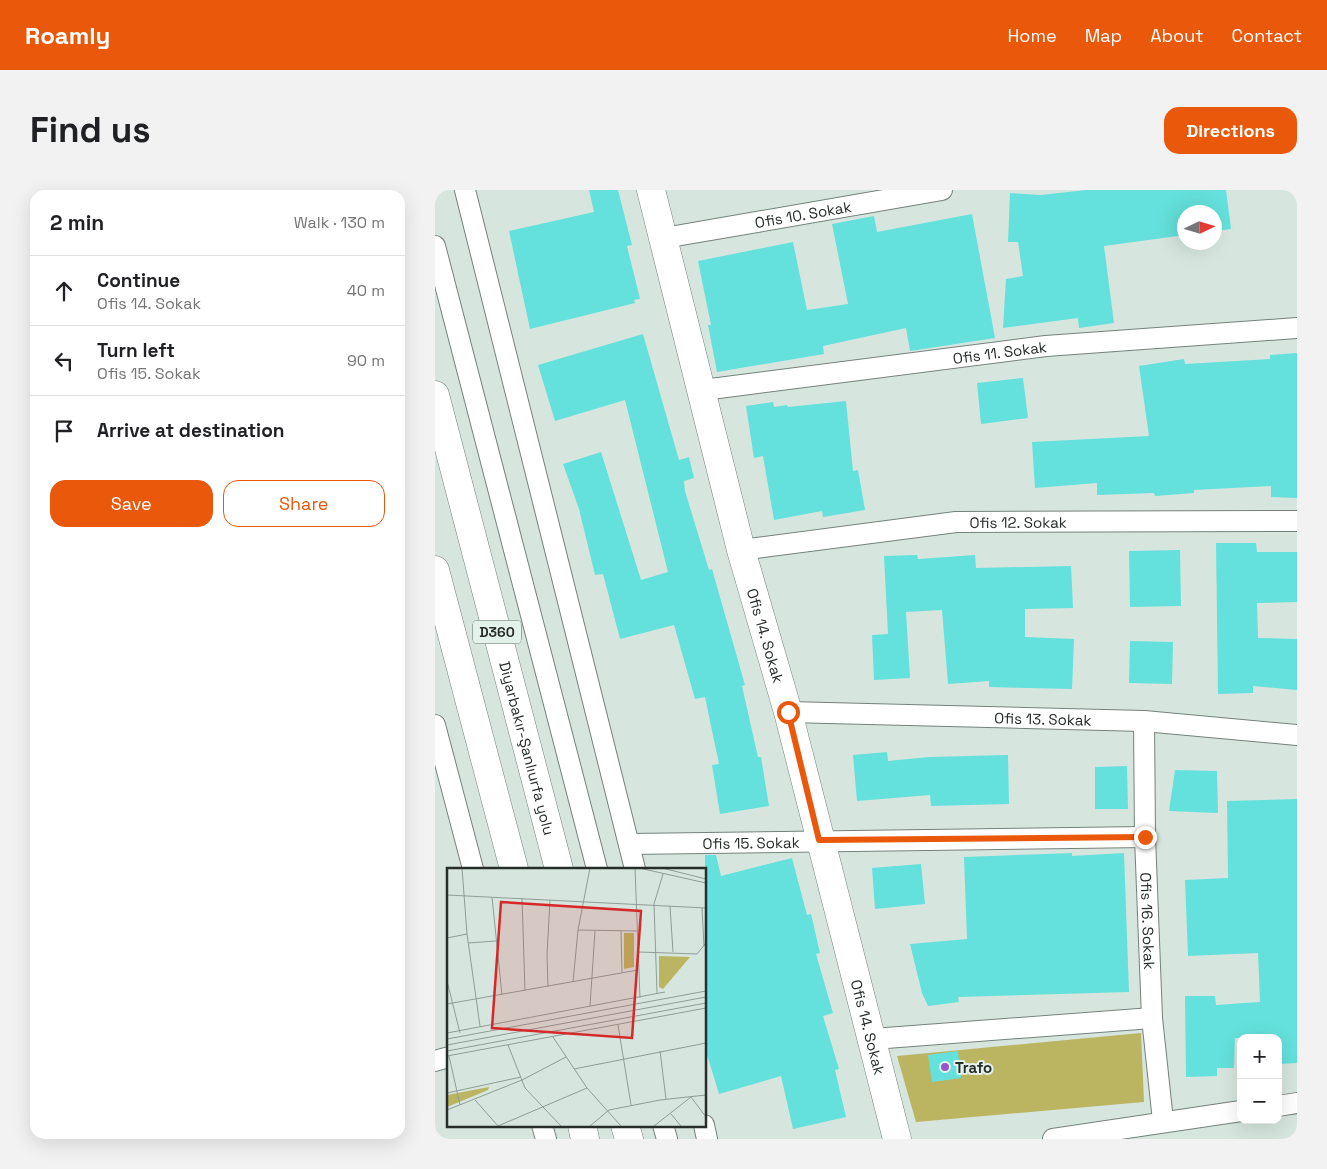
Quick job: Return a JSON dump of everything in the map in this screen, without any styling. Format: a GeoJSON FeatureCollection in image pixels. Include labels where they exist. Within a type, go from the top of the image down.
{"type":"FeatureCollection","features":[{"type":"Feature","properties":{"kind":"main road","name":"Ofis 14. Sokak"},"geometry":{"type":"LineString","coordinates":[[651,190],[703,390],[741,550],[788,712],[819,840],[873,1039],[897,1139]]}},
{"type":"Feature","properties":{"kind":"main road","name":"Diyarbakır-Şanlıurfa yolu"},"geometry":{"type":"LineString","coordinates":[[435,395],[559,868]]}},
{"type":"Feature","properties":{"kind":"main road","name":"D360"},"geometry":{"type":"LineString","coordinates":[[435,570],[514,868]]}},
{"type":"Feature","properties":{"kind":"main road"},"geometry":{"type":"LineString","coordinates":[[581,1126],[585,1139]]}},
{"type":"Feature","properties":{"kind":"main road"},"geometry":{"type":"LineString","coordinates":[[625,1126],[629,1139]]}},
{"type":"Feature","properties":{"kind":"street"},"geometry":{"type":"LineString","coordinates":[[465,190],[635,868]]}},
{"type":"Feature","properties":{"kind":"street","name":"Ofis 10. Sokak"},"geometry":{"type":"LineString","coordinates":[[664,238],[942,190]]}},
{"type":"Feature","properties":{"kind":"street"},"geometry":{"type":"LineString","coordinates":[[435,246],[597,868]]}},
{"type":"Feature","properties":{"kind":"street","name":"Ofis 11. Sokak"},"geometry":{"type":"LineString","coordinates":[[703,390],[1046,346],[1297,328]]}},
{"type":"Feature","properties":{"kind":"street","name":"Ofis 12. Sokak"},"geometry":{"type":"LineString","coordinates":[[741,550],[956,522],[1297,521]]}},
{"type":"Feature","properties":{"kind":"street","name":"Ofis 13. Sokak"},"geometry":{"type":"LineString","coordinates":[[788,712],[1144,721],[1297,735]]}},
{"type":"Feature","properties":{"kind":"street","name":"Ofis 16. Sokak"},"geometry":{"type":"LineString","coordinates":[[1144,721],[1145,837],[1152,1018],[1163,1121]]}},
{"type":"Feature","properties":{"kind":"street"},"geometry":{"type":"LineString","coordinates":[[435,725],[473,868]]}},
{"type":"Feature","properties":{"kind":"street","name":"Ofis 15. Sokak"},"geometry":{"type":"LineString","coordinates":[[629,844],[1145,837]]}},
{"type":"Feature","properties":{"kind":"street"},"geometry":{"type":"LineString","coordinates":[[873,1039],[1152,1018]]}},
{"type":"Feature","properties":{"kind":"street"},"geometry":{"type":"LineString","coordinates":[[1282,1105],[1297,1103]]}},
{"type":"Feature","properties":{"kind":"street"},"geometry":{"type":"LineString","coordinates":[[1053,1139],[1163,1121],[1237,1112]]}},
{"type":"Feature","properties":{"kind":"street"},"geometry":{"type":"LineString","coordinates":[[542,1126],[546,1139]]}},
{"type":"Feature","properties":{"kind":"street"},"geometry":{"type":"LineString","coordinates":[[663,1126],[667,1139]]}},
{"type":"Feature","properties":{"kind":"street"},"geometry":{"type":"LineString","coordinates":[[704,1126],[707,1139]]}},
{"type":"Feature","properties":{"kind":"shaded area"},"geometry":{"type":"Polygon","coordinates":[[[1141,1033],[1144,1102],[916,1122],[897,1056],[1141,1033]]]}},
{"type":"Feature","properties":{"kind":"building"},"geometry":{"type":"Polygon","coordinates":[[[589,190],[618,190],[632,245],[627,246],[640,299],[634,300],[635,303],[530,329],[509,231],[594,212],[589,190]]]}},
{"type":"Feature","properties":{"kind":"building"},"geometry":{"type":"Polygon","coordinates":[[[1086,190],[1226,190],[1231,229],[1222,230],[1222,205],[1177,205],[1177,236],[1104,246],[1114,323],[1079,328],[1078,318],[1003,328],[1006,279],[1023,276],[1018,242],[1008,242],[1010,193],[1041,195],[1086,190]]]}},
{"type":"Feature","properties":{"kind":"building"},"geometry":{"type":"Polygon","coordinates":[[[972,214],[995,338],[910,351],[906,328],[823,346],[824,354],[717,372],[708,325],[711,325],[698,261],[793,242],[807,310],[848,304],[832,224],[874,216],[877,232],[972,214]]]}},
{"type":"Feature","properties":{"kind":"building"},"geometry":{"type":"Polygon","coordinates":[[[643,334],[679,460],[689,457],[694,478],[684,481],[685,491],[709,570],[712,569],[745,685],[742,686],[758,757],[761,757],[769,806],[720,814],[712,765],[719,764],[705,697],[695,699],[674,625],[620,639],[603,574],[595,575],[579,509],[563,464],[601,452],[641,580],[668,572],[625,400],[555,421],[538,365],[643,334]]]}},
{"type":"Feature","properties":{"kind":"building"},"geometry":{"type":"Polygon","coordinates":[[[1297,353],[1297,498],[1271,497],[1271,486],[1194,490],[1194,493],[1155,496],[1154,493],[1097,495],[1097,483],[1035,488],[1032,442],[1149,436],[1139,366],[1184,359],[1185,364],[1270,359],[1270,355],[1297,353]]]}},
{"type":"Feature","properties":{"kind":"building"},"geometry":{"type":"Polygon","coordinates":[[[1023,378],[1028,418],[981,424],[977,383],[1023,378]]]}},
{"type":"Feature","properties":{"kind":"building"},"geometry":{"type":"Polygon","coordinates":[[[846,401],[853,471],[858,470],[865,510],[823,517],[822,511],[774,520],[763,456],[754,458],[746,406],[773,402],[774,407],[787,405],[788,407],[846,401]]]}},
{"type":"Feature","properties":{"kind":"building"},"geometry":{"type":"Polygon","coordinates":[[[1216,543],[1256,543],[1257,552],[1297,552],[1297,602],[1257,603],[1258,638],[1297,639],[1297,690],[1253,686],[1253,693],[1218,694],[1216,543]]]}},
{"type":"Feature","properties":{"kind":"building"},"geometry":{"type":"Polygon","coordinates":[[[1180,550],[1181,606],[1130,607],[1129,551],[1180,550]]]}},
{"type":"Feature","properties":{"kind":"building"},"geometry":{"type":"Polygon","coordinates":[[[917,555],[918,559],[975,555],[976,568],[1071,566],[1073,608],[1025,609],[1025,637],[1074,639],[1072,689],[989,687],[989,681],[948,684],[942,610],[906,612],[910,678],[874,680],[872,635],[888,634],[884,556],[917,555]]]}},
{"type":"Feature","properties":{"kind":"building"},"geometry":{"type":"Polygon","coordinates":[[[1130,641],[1173,642],[1172,684],[1129,683],[1130,641]]]}},
{"type":"Feature","properties":{"kind":"building"},"geometry":{"type":"Polygon","coordinates":[[[887,752],[888,761],[929,757],[1008,755],[1009,804],[931,806],[930,795],[857,801],[853,755],[887,752]]]}},
{"type":"Feature","properties":{"kind":"building"},"geometry":{"type":"Polygon","coordinates":[[[1127,766],[1128,809],[1095,809],[1095,767],[1127,766]]]}},
{"type":"Feature","properties":{"kind":"building"},"geometry":{"type":"Polygon","coordinates":[[[1175,770],[1217,771],[1218,813],[1169,811],[1175,770]]]}},
{"type":"Feature","properties":{"kind":"building"},"geometry":{"type":"Polygon","coordinates":[[[1297,799],[1297,1063],[1282,1064],[1282,1034],[1237,1034],[1237,1038],[1235,1038],[1234,1068],[1217,1068],[1217,1076],[1186,1077],[1185,996],[1215,996],[1216,1005],[1260,1002],[1258,953],[1188,956],[1185,880],[1228,878],[1227,801],[1297,799]]]}},
{"type":"Feature","properties":{"kind":"building"},"geometry":{"type":"Polygon","coordinates":[[[1072,853],[1072,856],[1124,853],[1129,992],[958,997],[959,1002],[928,1006],[922,993],[910,944],[967,939],[964,857],[1072,853]]]}},
{"type":"Feature","properties":{"kind":"building"},"geometry":{"type":"Polygon","coordinates":[[[705,855],[716,855],[721,876],[792,858],[807,915],[811,914],[820,953],[816,954],[833,1013],[823,1016],[839,1069],[835,1070],[846,1117],[793,1129],[781,1076],[719,1094],[706,1051],[705,855]]]}},
{"type":"Feature","properties":{"kind":"building"},"geometry":{"type":"Polygon","coordinates":[[[921,864],[925,904],[875,909],[872,868],[921,864]]]}},
{"type":"Feature","properties":{"kind":"building","name":"Trafo"},"geometry":{"type":"Polygon","coordinates":[[[958,1051],[961,1078],[932,1082],[928,1055],[958,1051]]]}},
{"type":"Feature","properties":{"kind":"place","name":"Trafo"},"geometry":{"type":"Point","coordinates":[945,1067]}},
{"type":"Feature","properties":{"kind":"route"},"geometry":{"type":"LineString","coordinates":[[788,712],[819,840],[1145,837]]}}]}
